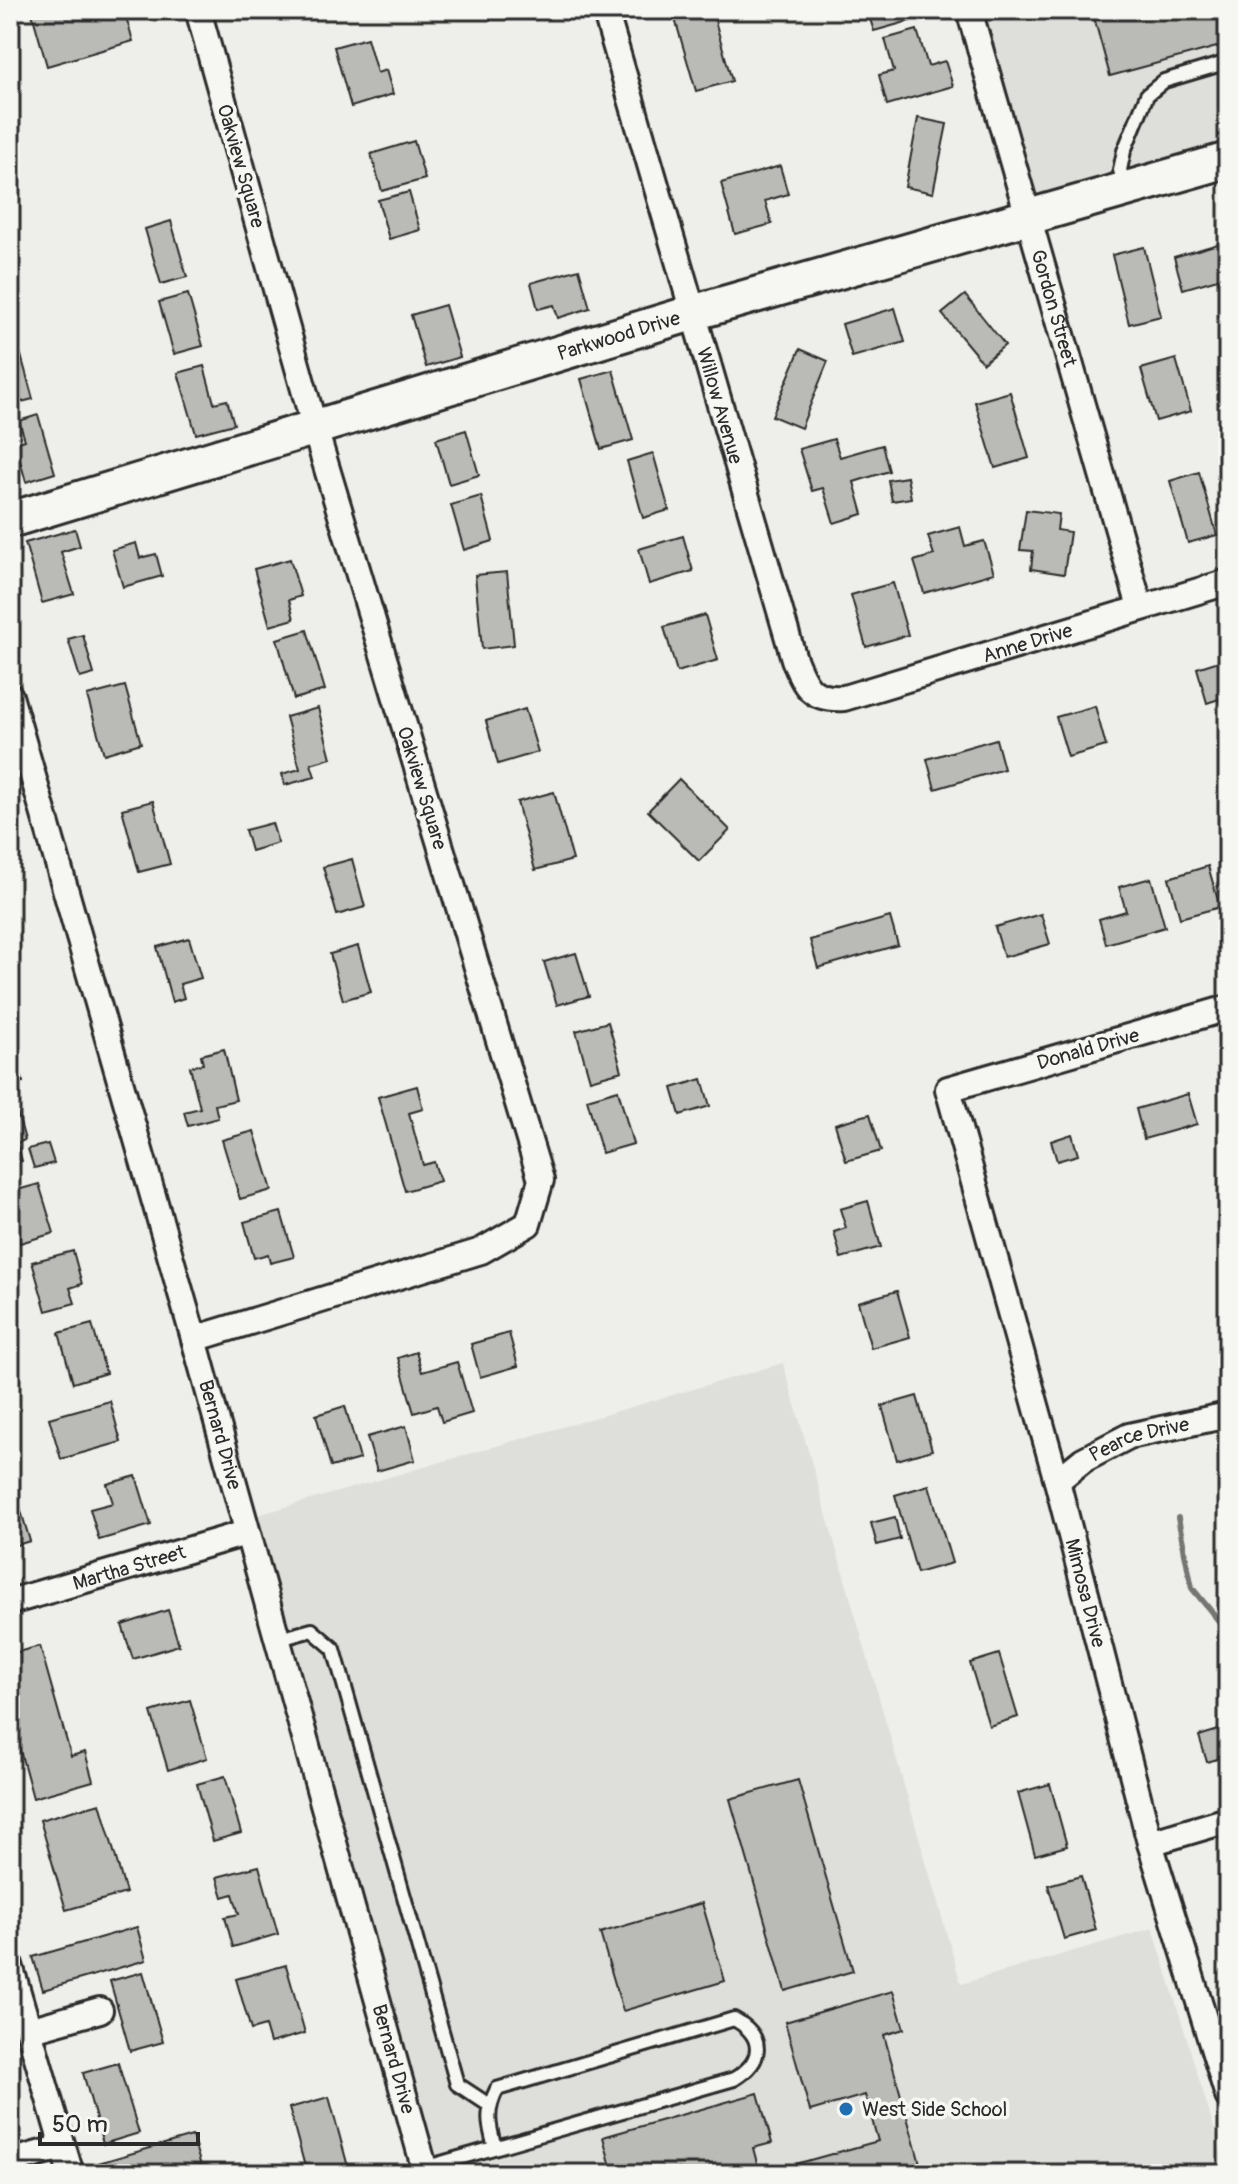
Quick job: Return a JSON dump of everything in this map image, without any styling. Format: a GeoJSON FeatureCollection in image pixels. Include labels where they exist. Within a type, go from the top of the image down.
{"type":"FeatureCollection","features":[{"type":"Feature","properties":{"kind":"street","name":"Oakview Square"},"geometry":{"type":"LineString","coordinates":[[194,1339],[481,1251],[528,1224],[541,1180],[315,429],[198,10]]}},
{"type":"Feature","properties":{"kind":"street","name":"Willow Avenue"},"geometry":{"type":"LineString","coordinates":[[605,10],[794,659],[802,680],[824,699]]}},
{"type":"Feature","properties":{"kind":"street","name":"Gordon Street"},"geometry":{"type":"LineString","coordinates":[[969,10],[1140,607]]}},
{"type":"Feature","properties":{"kind":"street","name":"Parkwood Drive"},"geometry":{"type":"LineString","coordinates":[[10,520],[692,313],[1228,160]]}},
{"type":"Feature","properties":{"kind":"street","name":"Anne Drive"},"geometry":{"type":"LineString","coordinates":[[824,699],[844,698],[1228,582]]}},
{"type":"Feature","properties":{"kind":"street","name":"Bernard Drive"},"geometry":{"type":"LineString","coordinates":[[10,696],[194,1339],[425,2171]]}},
{"type":"Feature","properties":{"kind":"street","name":"Donald Drive"},"geometry":{"type":"LineString","coordinates":[[948,1089],[1228,1008]]}},
{"type":"Feature","properties":{"kind":"street","name":"Mimosa Drive"},"geometry":{"type":"LineString","coordinates":[[948,1089],[1057,1481],[1150,1843],[1228,2096]]}},
{"type":"Feature","properties":{"kind":"street","name":"Pearce Drive"},"geometry":{"type":"LineString","coordinates":[[1057,1481],[1083,1460],[1129,1436],[1228,1415]]}},
{"type":"Feature","properties":{"kind":"street","name":"Martha Street"},"geometry":{"type":"LineString","coordinates":[[10,1602],[246,1533]]}},
{"type":"Feature","properties":{"kind":"street"},"geometry":{"type":"LineString","coordinates":[[1150,1843],[1228,1820]]}},
{"type":"Feature","properties":{"kind":"street"},"geometry":{"type":"LineString","coordinates":[[10,1965],[71,2174]]}},
{"type":"Feature","properties":{"kind":"street"},"geometry":{"type":"LineString","coordinates":[[29,2030],[100,2010]]}},
{"type":"Feature","properties":{"kind":"street"},"geometry":{"type":"LineString","coordinates":[[10,2162],[63,2147]]}},
{"type":"Feature","properties":{"kind":"lane"},"geometry":{"type":"LineString","coordinates":[[1126,189],[1120,170],[1124,151],[1147,95],[1164,81],[1228,62]]}},
{"type":"Feature","properties":{"kind":"lane"},"geometry":{"type":"LineString","coordinates":[[276,1640],[312,1630],[334,1649],[457,2084],[489,2105]]}},
{"type":"Feature","properties":{"kind":"lane"},"geometry":{"type":"LineString","coordinates":[[425,2171],[495,2147],[734,2079],[750,2069],[757,2059],[755,2040],[747,2026],[734,2019],[497,2089],[489,2105],[488,2124],[495,2147]]}},
{"type":"Feature","properties":{"kind":"shaded area"},"geometry":{"type":"Polygon","coordinates":[[[980,10],[1228,10],[1228,144],[1036,203],[980,10]]]}},
{"type":"Feature","properties":{"kind":"shaded area"},"geometry":{"type":"Polygon","coordinates":[[[783,1363],[961,1984],[1153,1928],[1228,2174],[437,2174],[251,1517],[783,1363]]]}},
{"type":"Feature","properties":{"kind":"building"},"geometry":{"type":"Polygon","coordinates":[[[31,10],[124,10],[133,41],[47,66],[31,10]]]}},
{"type":"Feature","properties":{"kind":"building"},"geometry":{"type":"Polygon","coordinates":[[[712,10],[732,81],[696,91],[675,19],[712,10]]]}},
{"type":"Feature","properties":{"kind":"building"},"geometry":{"type":"Polygon","coordinates":[[[867,10],[910,10],[913,20],[874,31],[867,10]]]}},
{"type":"Feature","properties":{"kind":"building"},"geometry":{"type":"Polygon","coordinates":[[[1092,10],[1228,10],[1228,44],[1110,76],[1092,10]]]}},
{"type":"Feature","properties":{"kind":"building"},"geometry":{"type":"Polygon","coordinates":[[[917,30],[928,66],[945,61],[953,86],[887,105],[879,75],[894,71],[885,39],[917,30]]]}},
{"type":"Feature","properties":{"kind":"building"},"geometry":{"type":"Polygon","coordinates":[[[367,38],[377,73],[386,70],[393,94],[351,107],[334,47],[367,38]]]}},
{"type":"Feature","properties":{"kind":"building"},"geometry":{"type":"Polygon","coordinates":[[[10,111],[20,137],[10,139],[10,111]]]}},
{"type":"Feature","properties":{"kind":"building"},"geometry":{"type":"Polygon","coordinates":[[[918,118],[947,124],[933,193],[905,187],[918,118]]]}},
{"type":"Feature","properties":{"kind":"building"},"geometry":{"type":"Polygon","coordinates":[[[414,141],[425,179],[382,191],[371,154],[414,141]]]}},
{"type":"Feature","properties":{"kind":"building"},"geometry":{"type":"Polygon","coordinates":[[[780,166],[788,194],[765,201],[772,224],[735,234],[721,183],[780,166]]]}},
{"type":"Feature","properties":{"kind":"building"},"geometry":{"type":"Polygon","coordinates":[[[409,192],[420,230],[389,239],[378,200],[409,192]]]}},
{"type":"Feature","properties":{"kind":"building"},"geometry":{"type":"Polygon","coordinates":[[[171,221],[187,277],[161,284],[145,229],[171,221]]]}},
{"type":"Feature","properties":{"kind":"building"},"geometry":{"type":"Polygon","coordinates":[[[1228,241],[1228,276],[1183,289],[1174,257],[1228,241]]]}},
{"type":"Feature","properties":{"kind":"building"},"geometry":{"type":"Polygon","coordinates":[[[1144,247],[1161,316],[1129,324],[1112,255],[1144,247]]]}},
{"type":"Feature","properties":{"kind":"building"},"geometry":{"type":"Polygon","coordinates":[[[579,269],[590,308],[558,318],[554,305],[538,309],[531,283],[579,269]]]}},
{"type":"Feature","properties":{"kind":"building"},"geometry":{"type":"Polygon","coordinates":[[[188,294],[203,346],[174,354],[159,302],[188,294]]]}},
{"type":"Feature","properties":{"kind":"building"},"geometry":{"type":"Polygon","coordinates":[[[965,295],[1005,345],[983,363],[942,314],[965,295]]]}},
{"type":"Feature","properties":{"kind":"building"},"geometry":{"type":"Polygon","coordinates":[[[445,305],[460,357],[426,367],[411,315],[445,305]]]}},
{"type":"Feature","properties":{"kind":"building"},"geometry":{"type":"Polygon","coordinates":[[[895,308],[905,342],[852,357],[842,324],[895,308]]]}},
{"type":"Feature","properties":{"kind":"building"},"geometry":{"type":"Polygon","coordinates":[[[19,348],[33,399],[10,405],[10,351],[19,348]]]}},
{"type":"Feature","properties":{"kind":"building"},"geometry":{"type":"Polygon","coordinates":[[[800,349],[828,361],[801,428],[772,416],[800,349]]]}},
{"type":"Feature","properties":{"kind":"building"},"geometry":{"type":"Polygon","coordinates":[[[1176,359],[1191,411],[1156,421],[1141,369],[1176,359]]]}},
{"type":"Feature","properties":{"kind":"building"},"geometry":{"type":"Polygon","coordinates":[[[204,366],[214,403],[227,400],[234,424],[196,434],[178,373],[204,366]]]}},
{"type":"Feature","properties":{"kind":"building"},"geometry":{"type":"Polygon","coordinates":[[[613,370],[633,440],[601,449],[581,379],[613,370]]]}},
{"type":"Feature","properties":{"kind":"building"},"geometry":{"type":"Polygon","coordinates":[[[1010,392],[1029,458],[995,468],[975,402],[1010,392]]]}},
{"type":"Feature","properties":{"kind":"building"},"geometry":{"type":"Polygon","coordinates":[[[38,415],[55,473],[26,482],[15,443],[25,440],[19,421],[38,415]]]}},
{"type":"Feature","properties":{"kind":"building"},"geometry":{"type":"Polygon","coordinates":[[[466,430],[479,475],[449,484],[436,439],[466,430]]]}},
{"type":"Feature","properties":{"kind":"building"},"geometry":{"type":"Polygon","coordinates":[[[834,439],[840,457],[882,445],[889,471],[854,482],[863,514],[834,523],[823,488],[812,491],[799,449],[834,439]]]}},
{"type":"Feature","properties":{"kind":"building"},"geometry":{"type":"Polygon","coordinates":[[[653,453],[669,510],[643,518],[627,461],[653,453]]]}},
{"type":"Feature","properties":{"kind":"building"},"geometry":{"type":"Polygon","coordinates":[[[1199,472],[1217,535],[1188,543],[1170,481],[1199,472]]]}},
{"type":"Feature","properties":{"kind":"building"},"geometry":{"type":"Polygon","coordinates":[[[907,477],[911,498],[892,501],[888,480],[907,477]]]}},
{"type":"Feature","properties":{"kind":"building"},"geometry":{"type":"Polygon","coordinates":[[[481,496],[493,541],[464,550],[451,505],[481,496]]]}},
{"type":"Feature","properties":{"kind":"building"},"geometry":{"type":"Polygon","coordinates":[[[1026,510],[1059,514],[1057,530],[1070,532],[1064,574],[1031,569],[1033,551],[1020,550],[1026,510]]]}},
{"type":"Feature","properties":{"kind":"building"},"geometry":{"type":"Polygon","coordinates":[[[960,527],[965,546],[984,541],[994,573],[924,593],[914,561],[934,555],[928,536],[960,527]]]}},
{"type":"Feature","properties":{"kind":"building"},"geometry":{"type":"Polygon","coordinates":[[[75,529],[80,546],[61,552],[74,594],[42,603],[25,543],[75,529]]]}},
{"type":"Feature","properties":{"kind":"building"},"geometry":{"type":"Polygon","coordinates":[[[683,536],[693,571],[649,584],[639,549],[683,536]]]}},
{"type":"Feature","properties":{"kind":"building"},"geometry":{"type":"Polygon","coordinates":[[[136,543],[140,558],[156,554],[162,576],[123,587],[112,550],[136,543]]]}},
{"type":"Feature","properties":{"kind":"building"},"geometry":{"type":"Polygon","coordinates":[[[290,559],[301,596],[289,600],[294,619],[270,626],[254,569],[290,559]]]}},
{"type":"Feature","properties":{"kind":"building"},"geometry":{"type":"Polygon","coordinates":[[[507,572],[514,645],[482,649],[475,575],[507,572]]]}},
{"type":"Feature","properties":{"kind":"building"},"geometry":{"type":"Polygon","coordinates":[[[893,583],[908,635],[866,647],[851,595],[893,583]]]}},
{"type":"Feature","properties":{"kind":"building"},"geometry":{"type":"Polygon","coordinates":[[[705,615],[718,660],[677,672],[664,627],[705,615]]]}},
{"type":"Feature","properties":{"kind":"building"},"geometry":{"type":"Polygon","coordinates":[[[307,630],[325,690],[294,699],[277,639],[307,630]]]}},
{"type":"Feature","properties":{"kind":"building"},"geometry":{"type":"Polygon","coordinates":[[[83,635],[94,674],[80,678],[68,639],[83,635]]]}},
{"type":"Feature","properties":{"kind":"building"},"geometry":{"type":"Polygon","coordinates":[[[1228,658],[1228,712],[1224,713],[1219,699],[1207,703],[1197,668],[1228,658]]]}},
{"type":"Feature","properties":{"kind":"building"},"geometry":{"type":"Polygon","coordinates":[[[125,686],[141,743],[104,754],[87,696],[125,686]]]}},
{"type":"Feature","properties":{"kind":"building"},"geometry":{"type":"Polygon","coordinates":[[[1095,706],[1106,746],[1068,757],[1056,717],[1095,706]]]}},
{"type":"Feature","properties":{"kind":"building"},"geometry":{"type":"Polygon","coordinates":[[[318,708],[331,758],[311,764],[315,777],[285,785],[282,774],[300,769],[286,717],[318,708]]]}},
{"type":"Feature","properties":{"kind":"building"},"geometry":{"type":"Polygon","coordinates":[[[525,709],[538,752],[498,764],[486,721],[525,709]]]}},
{"type":"Feature","properties":{"kind":"building"},"geometry":{"type":"Polygon","coordinates":[[[996,739],[1004,769],[935,789],[927,759],[996,739]]]}},
{"type":"Feature","properties":{"kind":"building"},"geometry":{"type":"Polygon","coordinates":[[[679,779],[730,830],[699,861],[648,811],[679,779]]]}},
{"type":"Feature","properties":{"kind":"building"},"geometry":{"type":"Polygon","coordinates":[[[554,792],[573,860],[535,870],[517,802],[554,792]]]}},
{"type":"Feature","properties":{"kind":"building"},"geometry":{"type":"Polygon","coordinates":[[[153,801],[170,864],[139,872],[122,809],[153,801]]]}},
{"type":"Feature","properties":{"kind":"building"},"geometry":{"type":"Polygon","coordinates":[[[272,823],[278,843],[251,851],[245,830],[272,823]]]}},
{"type":"Feature","properties":{"kind":"building"},"geometry":{"type":"Polygon","coordinates":[[[352,859],[365,907],[337,915],[323,867],[352,859]]]}},
{"type":"Feature","properties":{"kind":"building"},"geometry":{"type":"Polygon","coordinates":[[[1208,866],[1220,907],[1180,918],[1169,878],[1208,866]]]}},
{"type":"Feature","properties":{"kind":"building"},"geometry":{"type":"Polygon","coordinates":[[[1151,878],[1165,927],[1106,944],[1099,919],[1126,911],[1119,887],[1151,878]]]}},
{"type":"Feature","properties":{"kind":"building"},"geometry":{"type":"Polygon","coordinates":[[[1041,914],[1050,944],[1004,957],[995,927],[1041,914]]]}},
{"type":"Feature","properties":{"kind":"building"},"geometry":{"type":"Polygon","coordinates":[[[890,917],[898,945],[818,968],[810,940],[890,917]]]}},
{"type":"Feature","properties":{"kind":"building"},"geometry":{"type":"Polygon","coordinates":[[[189,938],[201,978],[180,984],[184,998],[172,1002],[157,947],[189,938]]]}},
{"type":"Feature","properties":{"kind":"building"},"geometry":{"type":"Polygon","coordinates":[[[358,946],[371,992],[343,1000],[330,954],[358,946]]]}},
{"type":"Feature","properties":{"kind":"building"},"geometry":{"type":"Polygon","coordinates":[[[576,953],[589,996],[557,1005],[544,962],[576,953]]]}},
{"type":"Feature","properties":{"kind":"building"},"geometry":{"type":"Polygon","coordinates":[[[608,1022],[622,1071],[590,1080],[576,1031],[608,1022]]]}},
{"type":"Feature","properties":{"kind":"building"},"geometry":{"type":"Polygon","coordinates":[[[10,1035],[23,1082],[10,1085],[10,1035]]]}},
{"type":"Feature","properties":{"kind":"building"},"geometry":{"type":"Polygon","coordinates":[[[224,1049],[236,1100],[215,1105],[218,1118],[188,1126],[184,1112],[200,1108],[190,1067],[203,1064],[201,1055],[224,1049]]]}},
{"type":"Feature","properties":{"kind":"building"},"geometry":{"type":"Polygon","coordinates":[[[702,1079],[710,1106],[680,1115],[672,1088],[702,1079]]]}},
{"type":"Feature","properties":{"kind":"building"},"geometry":{"type":"Polygon","coordinates":[[[417,1086],[423,1109],[409,1113],[423,1165],[434,1162],[440,1181],[405,1191],[378,1097],[417,1086]]]}},
{"type":"Feature","properties":{"kind":"building"},"geometry":{"type":"Polygon","coordinates":[[[618,1090],[633,1144],[602,1153],[587,1099],[618,1090]]]}},
{"type":"Feature","properties":{"kind":"building"},"geometry":{"type":"Polygon","coordinates":[[[1188,1094],[1197,1124],[1144,1139],[1136,1109],[1188,1094]]]}},
{"type":"Feature","properties":{"kind":"building"},"geometry":{"type":"Polygon","coordinates":[[[15,1105],[25,1140],[17,1143],[22,1161],[10,1164],[10,1106],[15,1105]]]}},
{"type":"Feature","properties":{"kind":"building"},"geometry":{"type":"Polygon","coordinates":[[[870,1114],[881,1151],[846,1161],[835,1124],[870,1114]]]}},
{"type":"Feature","properties":{"kind":"building"},"geometry":{"type":"Polygon","coordinates":[[[254,1131],[272,1190],[240,1199],[222,1140],[254,1131]]]}},
{"type":"Feature","properties":{"kind":"building"},"geometry":{"type":"Polygon","coordinates":[[[1072,1134],[1078,1155],[1057,1161],[1051,1141],[1072,1134]]]}},
{"type":"Feature","properties":{"kind":"building"},"geometry":{"type":"Polygon","coordinates":[[[48,1144],[54,1163],[34,1168],[28,1149],[48,1144]]]}},
{"type":"Feature","properties":{"kind":"building"},"geometry":{"type":"Polygon","coordinates":[[[39,1184],[54,1233],[20,1243],[13,1218],[10,1218],[10,1192],[39,1184]]]}},
{"type":"Feature","properties":{"kind":"building"},"geometry":{"type":"Polygon","coordinates":[[[868,1201],[881,1247],[841,1258],[834,1232],[846,1228],[840,1209],[868,1201]]]}},
{"type":"Feature","properties":{"kind":"building"},"geometry":{"type":"Polygon","coordinates":[[[281,1212],[294,1257],[270,1263],[268,1254],[254,1258],[244,1222],[281,1212]]]}},
{"type":"Feature","properties":{"kind":"building"},"geometry":{"type":"Polygon","coordinates":[[[73,1251],[82,1284],[70,1288],[75,1303],[46,1311],[32,1262],[73,1251]]]}},
{"type":"Feature","properties":{"kind":"building"},"geometry":{"type":"Polygon","coordinates":[[[897,1291],[910,1337],[871,1348],[858,1302],[897,1291]]]}},
{"type":"Feature","properties":{"kind":"building"},"geometry":{"type":"Polygon","coordinates":[[[92,1324],[106,1373],[73,1383],[59,1333],[92,1324]]]}},
{"type":"Feature","properties":{"kind":"building"},"geometry":{"type":"Polygon","coordinates":[[[509,1333],[518,1366],[480,1377],[471,1344],[509,1333]]]}},
{"type":"Feature","properties":{"kind":"building"},"geometry":{"type":"Polygon","coordinates":[[[416,1352],[422,1372],[457,1362],[472,1413],[442,1422],[437,1406],[414,1413],[398,1358],[416,1352]]]}},
{"type":"Feature","properties":{"kind":"building"},"geometry":{"type":"Polygon","coordinates":[[[917,1396],[932,1450],[897,1460],[882,1406],[917,1396]]]}},
{"type":"Feature","properties":{"kind":"building"},"geometry":{"type":"Polygon","coordinates":[[[110,1401],[121,1442],[61,1459],[49,1418],[110,1401]]]}},
{"type":"Feature","properties":{"kind":"building"},"geometry":{"type":"Polygon","coordinates":[[[345,1406],[360,1459],[331,1467],[316,1415],[345,1406]]]}},
{"type":"Feature","properties":{"kind":"building"},"geometry":{"type":"Polygon","coordinates":[[[406,1426],[415,1460],[377,1471],[367,1437],[406,1426]]]}},
{"type":"Feature","properties":{"kind":"building"},"geometry":{"type":"Polygon","coordinates":[[[136,1476],[151,1525],[99,1540],[90,1509],[113,1503],[107,1484],[136,1476]]]}},
{"type":"Feature","properties":{"kind":"building"},"geometry":{"type":"Polygon","coordinates":[[[929,1485],[952,1563],[917,1573],[895,1495],[929,1485]]]}},
{"type":"Feature","properties":{"kind":"building"},"geometry":{"type":"Polygon","coordinates":[[[18,1501],[30,1541],[10,1547],[10,1503],[18,1501]]]}},
{"type":"Feature","properties":{"kind":"building"},"geometry":{"type":"Polygon","coordinates":[[[895,1517],[900,1539],[877,1545],[871,1523],[895,1517]]]}},
{"type":"Feature","properties":{"kind":"building"},"geometry":{"type":"Polygon","coordinates":[[[168,1610],[179,1645],[133,1659],[122,1625],[168,1610]]]}},
{"type":"Feature","properties":{"kind":"building"},"geometry":{"type":"Polygon","coordinates":[[[40,1646],[71,1756],[85,1752],[93,1781],[33,1798],[10,1714],[10,1654],[40,1646]]]}},
{"type":"Feature","properties":{"kind":"building"},"geometry":{"type":"Polygon","coordinates":[[[999,1654],[1018,1717],[989,1726],[970,1663],[999,1654]]]}},
{"type":"Feature","properties":{"kind":"building"},"geometry":{"type":"Polygon","coordinates":[[[190,1700],[207,1758],[168,1770],[151,1712],[190,1700]]]}},
{"type":"Feature","properties":{"kind":"building"},"geometry":{"type":"Polygon","coordinates":[[[1228,1727],[1228,1756],[1207,1762],[1199,1736],[1228,1727]]]}},
{"type":"Feature","properties":{"kind":"building"},"geometry":{"type":"Polygon","coordinates":[[[225,1776],[241,1833],[213,1841],[197,1784],[225,1776]]]}},
{"type":"Feature","properties":{"kind":"building"},"geometry":{"type":"Polygon","coordinates":[[[798,1780],[853,1971],[785,1991],[730,1799],[798,1780]]]}},
{"type":"Feature","properties":{"kind":"building"},"geometry":{"type":"Polygon","coordinates":[[[1050,1784],[1067,1846],[1035,1855],[1018,1793],[1050,1784]]]}},
{"type":"Feature","properties":{"kind":"building"},"geometry":{"type":"Polygon","coordinates":[[[100,1803],[126,1893],[66,1910],[40,1820],[100,1803]]]}},
{"type":"Feature","properties":{"kind":"building"},"geometry":{"type":"Polygon","coordinates":[[[259,1866],[278,1934],[233,1947],[225,1917],[239,1914],[233,1894],[223,1897],[217,1877],[259,1866]]]}},
{"type":"Feature","properties":{"kind":"building"},"geometry":{"type":"Polygon","coordinates":[[[1081,1876],[1096,1930],[1064,1939],[1048,1885],[1081,1876]]]}},
{"type":"Feature","properties":{"kind":"building"},"geometry":{"type":"Polygon","coordinates":[[[702,1903],[725,1981],[623,2011],[600,1933],[702,1903]]]}},
{"type":"Feature","properties":{"kind":"building"},"geometry":{"type":"Polygon","coordinates":[[[137,1927],[146,1960],[43,1990],[33,1957],[137,1927]]]}},
{"type":"Feature","properties":{"kind":"building"},"geometry":{"type":"Polygon","coordinates":[[[286,1965],[305,2033],[270,2043],[265,2026],[251,2030],[236,1979],[286,1965]]]}},
{"type":"Feature","properties":{"kind":"building"},"geometry":{"type":"Polygon","coordinates":[[[143,1972],[163,2042],[130,2051],[110,1981],[143,1972]]]}},
{"type":"Feature","properties":{"kind":"building"},"geometry":{"type":"Polygon","coordinates":[[[893,1991],[904,2029],[884,2035],[921,2167],[908,2171],[909,2174],[760,2174],[878,2141],[865,2095],[810,2111],[785,2022],[893,1991]]]}},
{"type":"Feature","properties":{"kind":"building"},"geometry":{"type":"Polygon","coordinates":[[[118,2063],[139,2133],[103,2144],[83,2073],[118,2063]]]}},
{"type":"Feature","properties":{"kind":"building"},"geometry":{"type":"Polygon","coordinates":[[[758,2093],[772,2143],[753,2148],[760,2174],[680,2174],[679,2169],[660,2174],[613,2174],[603,2137],[758,2093]]]}},
{"type":"Feature","properties":{"kind":"building"},"geometry":{"type":"Polygon","coordinates":[[[329,2097],[350,2174],[307,2174],[289,2108],[329,2097]]]}},
{"type":"Feature","properties":{"kind":"building"},"geometry":{"type":"Polygon","coordinates":[[[192,2136],[202,2169],[184,2174],[90,2174],[88,2166],[192,2136]]]}},
{"type":"Feature","properties":{"kind":"waterway"},"geometry":{"type":"LineString","coordinates":[[1178,1518],[1192,1588],[1228,1632]]}},
{"type":"Feature","properties":{"kind":"place","name":"West Side School"},"geometry":{"type":"Point","coordinates":[846,2109]}}]}
